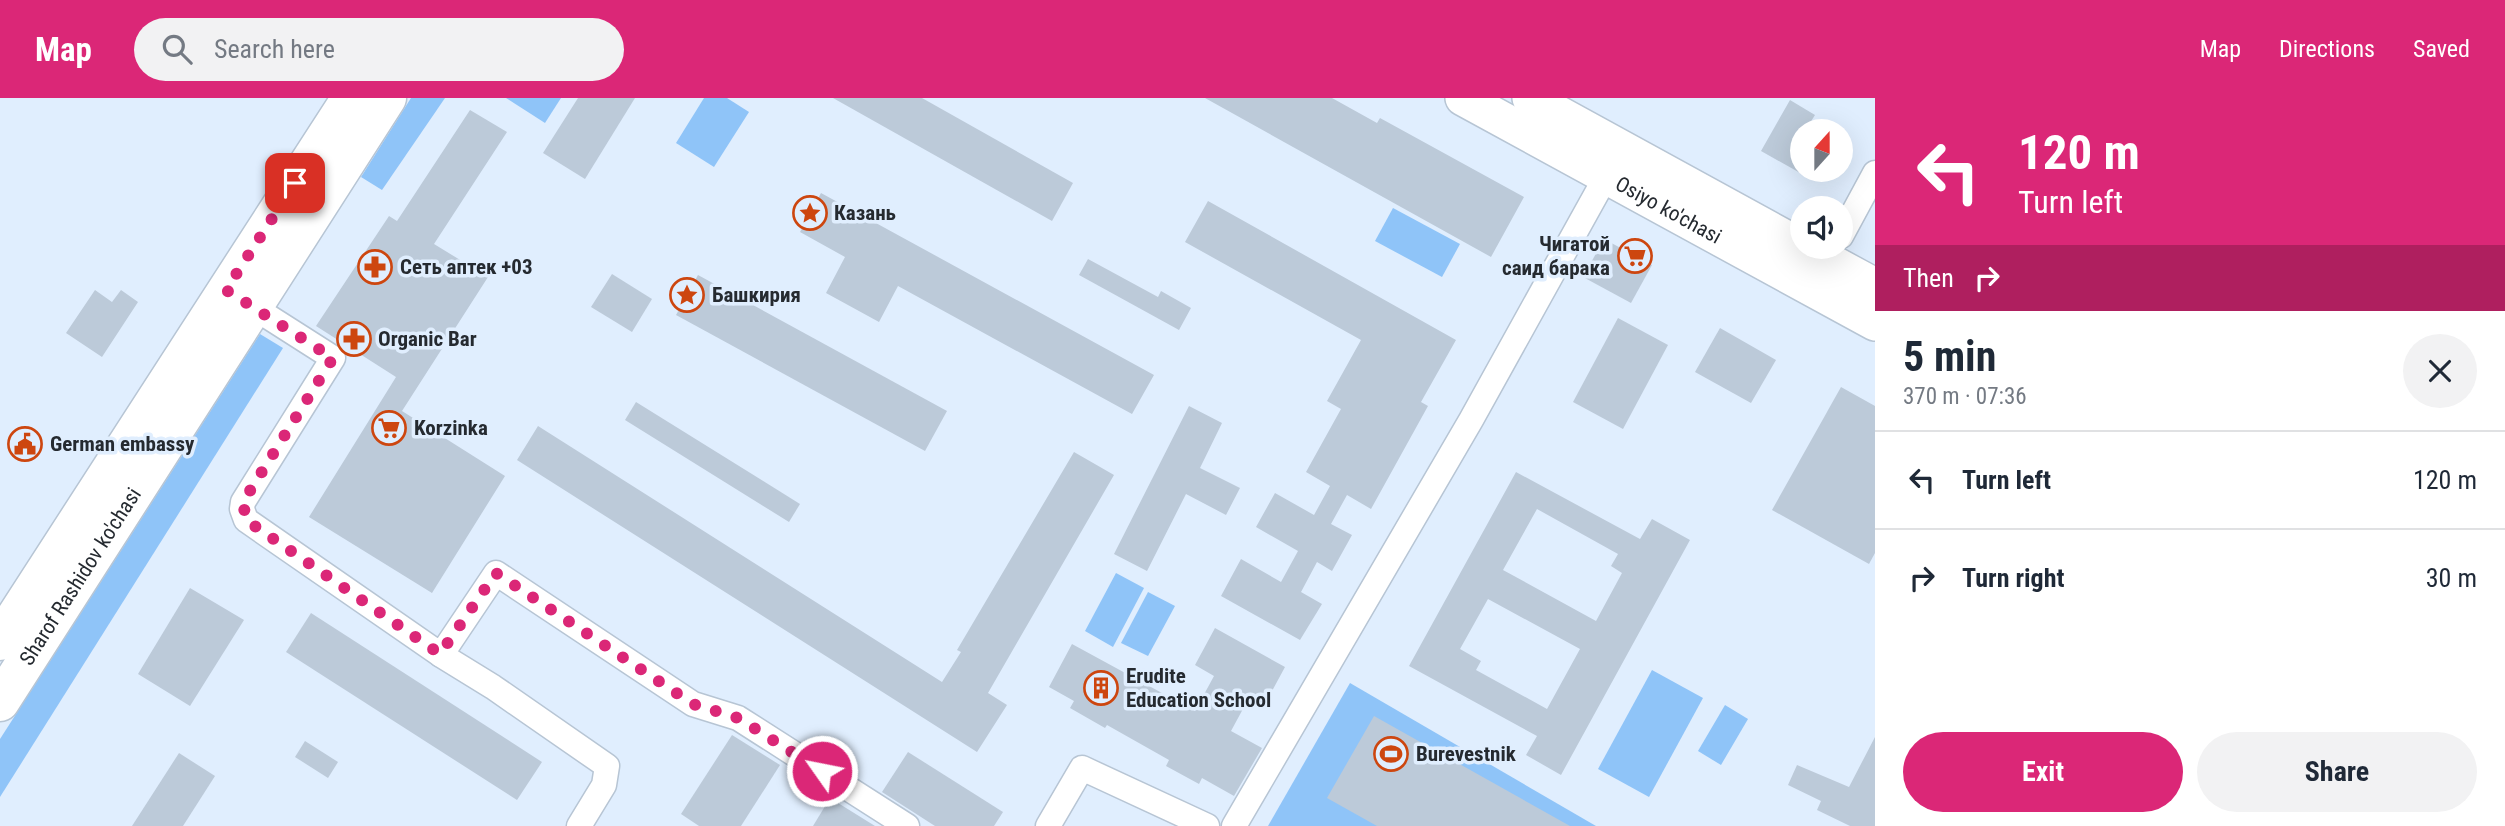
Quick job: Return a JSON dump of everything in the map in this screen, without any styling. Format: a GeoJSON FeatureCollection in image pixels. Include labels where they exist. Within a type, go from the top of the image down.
{"type":"FeatureCollection","features":[{"type":"Feature","properties":{"kind":"main road","name":"Sharof Rashidov ko'chasi"},"geometry":{"type":"LineString","coordinates":[[0,702],[239,298],[351,98]]}},
{"type":"Feature","properties":{"kind":"main road","name":"Sharof Rashidov ko'chasi"},"geometry":{"type":"LineString","coordinates":[[0,640],[239,298],[387,98]]}},
{"type":"Feature","properties":{"kind":"main road","name":"Osiyo ko'chasi"},"geometry":{"type":"LineString","coordinates":[[1463,98],[1790,241]]}},
{"type":"Feature","properties":{"kind":"main road","name":"Osiyo ko'chasi"},"geometry":{"type":"LineString","coordinates":[[1530,98],[1614,162]]}},
{"type":"Feature","properties":{"kind":"main road","name":"Osiyo ko'chasi"},"geometry":{"type":"LineString","coordinates":[[1824,259],[1875,323]]}},
{"type":"Feature","properties":{"kind":"main road","name":"Osiyo ko'chasi"},"geometry":{"type":"LineString","coordinates":[[1829,259],[1875,286]]}},
{"type":"Feature","properties":{"kind":"street"},"geometry":{"type":"LineString","coordinates":[[1234,826],[1471,420],[1614,162]]}},
{"type":"Feature","properties":{"kind":"street"},"geometry":{"type":"LineString","coordinates":[[1853,205],[1875,173]]}},
{"type":"Feature","properties":{"kind":"street"},"geometry":{"type":"LineString","coordinates":[[239,298],[333,358],[243,502],[246,520],[607,766],[604,785],[579,826]]}},
{"type":"Feature","properties":{"kind":"street"},"geometry":{"type":"LineString","coordinates":[[440,654],[496,573],[693,704],[738,718],[907,826]]}},
{"type":"Feature","properties":{"kind":"street"},"geometry":{"type":"LineString","coordinates":[[1048,826],[1082,768],[1207,826]]}},
{"type":"Feature","properties":{"kind":"shaded area"},"geometry":{"type":"Polygon","coordinates":[[[411,98],[445,98],[382,190],[361,177],[411,98]]]}},
{"type":"Feature","properties":{"kind":"shaded area"},"geometry":{"type":"Polygon","coordinates":[[[506,98],[561,98],[545,123],[506,98]]]}},
{"type":"Feature","properties":{"kind":"shaded area"},"geometry":{"type":"Polygon","coordinates":[[[704,98],[727,98],[749,112],[714,167],[676,143],[704,98]]]}},
{"type":"Feature","properties":{"kind":"shaded area"},"geometry":{"type":"Polygon","coordinates":[[[1393,208],[1460,244],[1442,277],[1375,241],[1393,208]]]}},
{"type":"Feature","properties":{"kind":"shaded area"},"geometry":{"type":"Polygon","coordinates":[[[260,334],[283,348],[0,797],[0,739],[260,334]]]}},
{"type":"Feature","properties":{"kind":"shaded area"},"geometry":{"type":"Polygon","coordinates":[[[1116,573],[1144,588],[1113,647],[1085,631],[1116,573]]]}},
{"type":"Feature","properties":{"kind":"shaded area"},"geometry":{"type":"Polygon","coordinates":[[[1148,592],[1175,606],[1148,656],[1121,643],[1148,592]]]}},
{"type":"Feature","properties":{"kind":"shaded area"},"geometry":{"type":"Polygon","coordinates":[[[1652,670],[1703,698],[1649,797],[1598,769],[1652,670]]]}},
{"type":"Feature","properties":{"kind":"shaded area","name":"Burevestnik"},"geometry":{"type":"Polygon","coordinates":[[[1350,683],[1596,826],[1268,826],[1350,683]]]}},
{"type":"Feature","properties":{"kind":"shaded area"},"geometry":{"type":"Polygon","coordinates":[[[1725,705],[1748,719],[1721,765],[1698,751],[1725,705]]]}},
{"type":"Feature","properties":{"kind":"building"},"geometry":{"type":"Polygon","coordinates":[[[578,98],[635,98],[585,179],[543,153],[578,98]]]}},
{"type":"Feature","properties":{"kind":"building"},"geometry":{"type":"Polygon","coordinates":[[[833,98],[922,98],[1073,183],[1052,221],[833,98]]]}},
{"type":"Feature","properties":{"kind":"building"},"geometry":{"type":"Polygon","coordinates":[[[1205,98],[1332,98],[1377,123],[1380,118],[1524,197],[1491,257],[1205,98]]]}},
{"type":"Feature","properties":{"kind":"building"},"geometry":{"type":"Polygon","coordinates":[[[1790,100],[1815,115],[1812,119],[1790,119],[1790,167],[1761,151],[1790,100]]]}},
{"type":"Feature","properties":{"kind":"building"},"geometry":{"type":"Polygon","coordinates":[[[470,110],[507,132],[434,244],[488,277],[402,411],[505,476],[432,593],[309,517],[396,377],[316,326],[389,216],[397,221],[470,110]]]}},
{"type":"Feature","properties":{"kind":"building"},"geometry":{"type":"Polygon","coordinates":[[[821,193],[1154,375],[1132,414],[898,286],[879,322],[826,293],[845,257],[800,232],[821,193]]]}},
{"type":"Feature","properties":{"kind":"building"},"geometry":{"type":"Polygon","coordinates":[[[1208,201],[1456,340],[1421,402],[1428,406],[1371,509],[1347,495],[1331,524],[1352,535],[1332,571],[1317,562],[1301,592],[1322,604],[1300,640],[1221,596],[1241,559],[1281,582],[1298,551],[1256,527],[1275,493],[1314,515],[1330,486],[1306,472],[1341,409],[1327,401],[1361,340],[1185,242],[1208,201]]]}},
{"type":"Feature","properties":{"kind":"building"},"geometry":{"type":"Polygon","coordinates":[[[1604,239],[1652,265],[1631,303],[1583,277],[1604,239]]]}},
{"type":"Feature","properties":{"kind":"building"},"geometry":{"type":"Polygon","coordinates":[[[1088,259],[1158,297],[1161,291],[1191,308],[1179,330],[1079,275],[1088,259]]]}},
{"type":"Feature","properties":{"kind":"building"},"geometry":{"type":"Polygon","coordinates":[[[612,274],[652,299],[632,332],[591,307],[612,274]]]}},
{"type":"Feature","properties":{"kind":"building"},"geometry":{"type":"Polygon","coordinates":[[[698,275],[947,411],[925,451],[676,315],[698,275]]]}},
{"type":"Feature","properties":{"kind":"building"},"geometry":{"type":"Polygon","coordinates":[[[95,290],[112,302],[121,290],[138,302],[102,357],[66,333],[95,290]]]}},
{"type":"Feature","properties":{"kind":"building"},"geometry":{"type":"Polygon","coordinates":[[[1618,318],[1668,345],[1623,429],[1573,402],[1618,318]]]}},
{"type":"Feature","properties":{"kind":"building"},"geometry":{"type":"Polygon","coordinates":[[[1720,328],[1776,360],[1751,403],[1695,372],[1720,328]]]}},
{"type":"Feature","properties":{"kind":"building"},"geometry":{"type":"Polygon","coordinates":[[[1841,387],[1875,406],[1875,553],[1869,564],[1772,510],[1841,387]]]}},
{"type":"Feature","properties":{"kind":"building"},"geometry":{"type":"Polygon","coordinates":[[[636,402],[800,504],[789,522],[625,420],[636,402]]]}},
{"type":"Feature","properties":{"kind":"building"},"geometry":{"type":"Polygon","coordinates":[[[1189,406],[1222,423],[1200,468],[1240,488],[1226,515],[1186,494],[1147,571],[1114,554],[1189,406]]]}},
{"type":"Feature","properties":{"kind":"building"},"geometry":{"type":"Polygon","coordinates":[[[538,426],[942,682],[961,652],[957,650],[1074,452],[1114,475],[988,693],[1007,705],[977,752],[517,460],[538,426]]]}},
{"type":"Feature","properties":{"kind":"building"},"geometry":{"type":"Polygon","coordinates":[[[1516,472],[1640,539],[1652,519],[1690,540],[1561,775],[1526,755],[1537,736],[1409,666],[1516,472]],[[1537,509],[1503,570],[1596,621],[1622,573],[1611,566],[1618,554],[1537,509]],[[1488,599],[1460,649],[1481,661],[1476,670],[1547,709],[1580,649],[1488,599]]]}},
{"type":"Feature","properties":{"kind":"building"},"geometry":{"type":"Polygon","coordinates":[[[190,588],[244,620],[190,706],[138,674],[190,588]]]}},
{"type":"Feature","properties":{"kind":"building"},"geometry":{"type":"Polygon","coordinates":[[[311,613],[542,762],[517,800],[286,652],[311,613]]]}},
{"type":"Feature","properties":{"kind":"building"},"geometry":{"type":"Polygon","coordinates":[[[1215,628],[1285,667],[1265,704],[1250,696],[1231,731],[1262,748],[1234,796],[1202,778],[1199,784],[1166,766],[1169,760],[1107,725],[1105,728],[1070,708],[1074,701],[1049,687],[1072,644],[1195,711],[1214,676],[1195,665],[1215,628]]]}},
{"type":"Feature","properties":{"kind":"building"},"geometry":{"type":"Polygon","coordinates":[[[1374,716],[1570,826],[1377,826],[1327,798],[1374,716]]]}},
{"type":"Feature","properties":{"kind":"building"},"geometry":{"type":"Polygon","coordinates":[[[732,735],[780,765],[741,826],[699,826],[681,814],[732,735]]]}},
{"type":"Feature","properties":{"kind":"building"},"geometry":{"type":"Polygon","coordinates":[[[1875,737],[1875,826],[1850,826],[1817,810],[1821,801],[1788,785],[1797,765],[1849,787],[1875,737]]]}},
{"type":"Feature","properties":{"kind":"building"},"geometry":{"type":"Polygon","coordinates":[[[305,741],[338,762],[328,778],[295,757],[305,741]]]}},
{"type":"Feature","properties":{"kind":"building"},"geometry":{"type":"Polygon","coordinates":[[[908,752],[1003,812],[994,826],[935,826],[882,792],[908,752]]]}},
{"type":"Feature","properties":{"kind":"building"},"geometry":{"type":"Polygon","coordinates":[[[179,753],[215,776],[183,826],[132,826],[179,753]]]}},
{"type":"Feature","properties":{"kind":"building"},"geometry":{"type":"Polygon","coordinates":[[[830,798],[875,826],[813,826],[830,798]]]}},
{"type":"Feature","properties":{"kind":"place","name":"Казань"},"geometry":{"type":"Point","coordinates":[810,213]}},
{"type":"Feature","properties":{"kind":"place","name":"Чигатой саид барака"},"geometry":{"type":"Point","coordinates":[1635,256]}},
{"type":"Feature","properties":{"kind":"place","name":"Сеть аптек +03"},"geometry":{"type":"Point","coordinates":[375,267]}},
{"type":"Feature","properties":{"kind":"place","name":"Башкирия"},"geometry":{"type":"Point","coordinates":[687,295]}},
{"type":"Feature","properties":{"kind":"place","name":"Organic Bar"},"geometry":{"type":"Point","coordinates":[354,339]}},
{"type":"Feature","properties":{"kind":"place","name":"Korzinka"},"geometry":{"type":"Point","coordinates":[389,428]}},
{"type":"Feature","properties":{"kind":"place","name":"German embassy"},"geometry":{"type":"Point","coordinates":[25,444]}},
{"type":"Feature","properties":{"kind":"place","name":"Erudite Education School"},"geometry":{"type":"Point","coordinates":[1101,688]}},
{"type":"Feature","properties":{"kind":"place","name":"Burevestnik"},"geometry":{"type":"Point","coordinates":[1391,754]}},
{"type":"Feature","properties":{"kind":"route"},"geometry":{"type":"LineString","coordinates":[[295,183],[226,290],[333,358],[243,502],[246,520],[440,654],[496,573],[693,704],[738,718],[822,771]]}}]}
